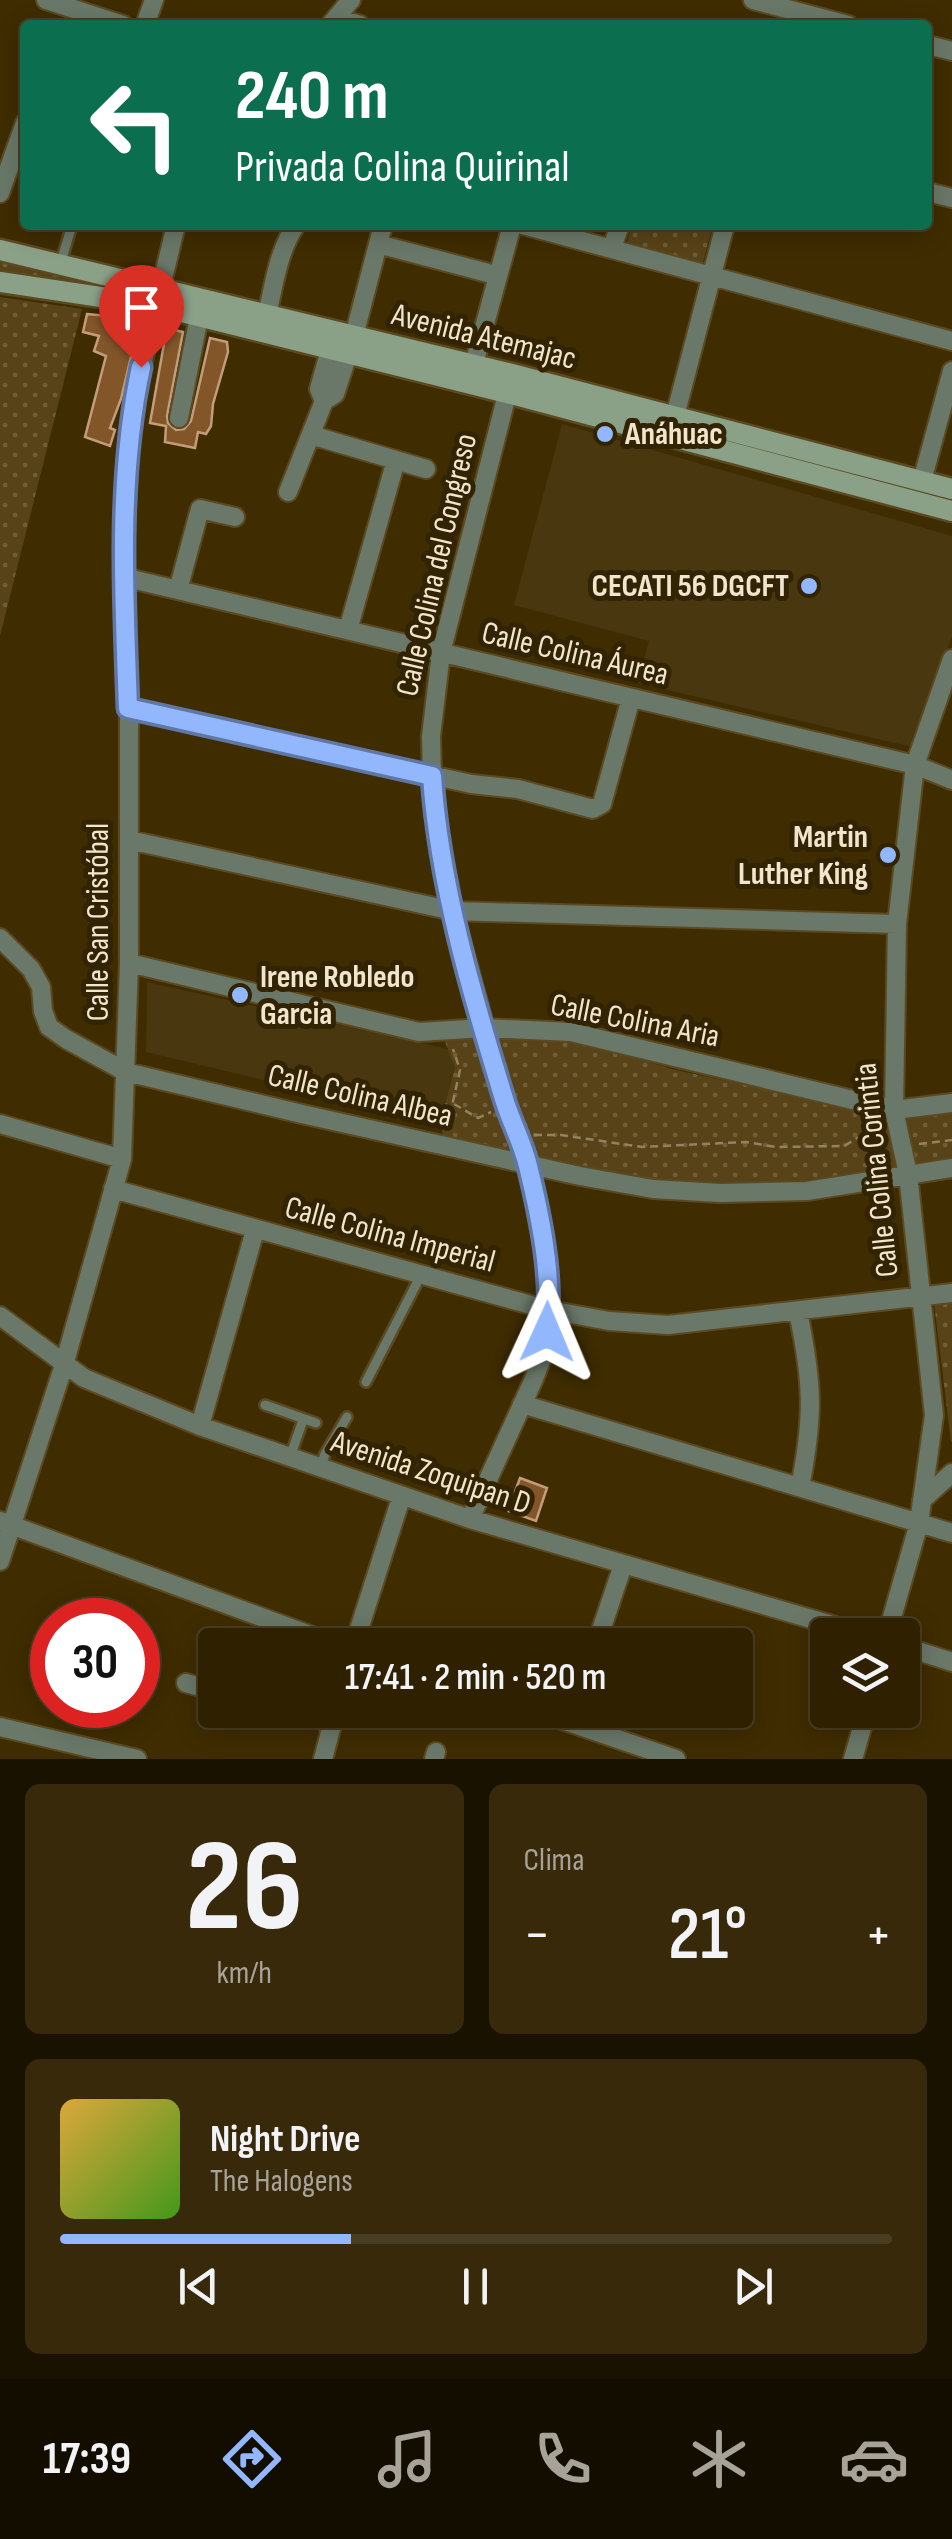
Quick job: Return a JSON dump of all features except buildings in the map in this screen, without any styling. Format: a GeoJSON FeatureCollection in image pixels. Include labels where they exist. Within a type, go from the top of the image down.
{"type":"FeatureCollection","features":[{"type":"Feature","properties":{"kind":"main road","name":"Avenida Atemajac"},"geometry":{"type":"LineString","coordinates":[[0,250],[156,297],[199,318],[675,416],[952,489]]}},
{"type":"Feature","properties":{"kind":"main road","name":"Avenida Atemajac"},"geometry":{"type":"LineString","coordinates":[[0,282],[156,297],[267,316],[344,347],[474,364],[510,383],[952,511]]}},
{"type":"Feature","properties":{"kind":"street"},"geometry":{"type":"LineString","coordinates":[[46,0],[108,20]]}},
{"type":"Feature","properties":{"kind":"street"},"geometry":{"type":"LineString","coordinates":[[334,20],[351,0]]}},
{"type":"Feature","properties":{"kind":"street"},"geometry":{"type":"LineString","coordinates":[[753,0],[824,20]]}},
{"type":"Feature","properties":{"kind":"street"},"geometry":{"type":"LineString","coordinates":[[0,193],[20,136]]}},
{"type":"Feature","properties":{"kind":"street","name":"Calle San Cristóbal"},"geometry":{"type":"LineString","coordinates":[[0,1561],[5,1523],[64,1365],[122,1158],[129,962],[123,577],[134,398],[175,230]]}},
{"type":"Feature","properties":{"kind":"street"},"geometry":{"type":"LineString","coordinates":[[267,316],[277,269],[292,230]]}},
{"type":"Feature","properties":{"kind":"street"},"geometry":{"type":"LineString","coordinates":[[288,492],[324,401],[319,389],[344,347],[382,230]]}},
{"type":"Feature","properties":{"kind":"street"},"geometry":{"type":"LineString","coordinates":[[474,364],[511,230]]}},
{"type":"Feature","properties":{"kind":"street"},"geometry":{"type":"LineString","coordinates":[[542,230],[952,341]]}},
{"type":"Feature","properties":{"kind":"street"},"geometry":{"type":"LineString","coordinates":[[612,248],[618,230]]}},
{"type":"Feature","properties":{"kind":"street"},"geometry":{"type":"LineString","coordinates":[[675,416],[724,230]]}},
{"type":"Feature","properties":{"kind":"street"},"geometry":{"type":"LineString","coordinates":[[378,244],[488,272]]}},
{"type":"Feature","properties":{"kind":"street"},"geometry":{"type":"LineString","coordinates":[[180,418],[199,318]]}},
{"type":"Feature","properties":{"kind":"street"},"geometry":{"type":"LineString","coordinates":[[922,481],[952,371]]}},
{"type":"Feature","properties":{"kind":"street","name":"Calle Colina del Congreso"},"geometry":{"type":"LineString","coordinates":[[470,1519],[542,1358],[550,1310],[528,1164],[506,1105],[454,911],[441,856],[432,776],[431,736],[441,652],[510,383]]}},
{"type":"Feature","properties":{"kind":"street"},"geometry":{"type":"LineString","coordinates":[[311,434],[426,469]]}},
{"type":"Feature","properties":{"kind":"street"},"geometry":{"type":"LineString","coordinates":[[348,630],[396,460]]}},
{"type":"Feature","properties":{"kind":"street"},"geometry":{"type":"LineString","coordinates":[[178,590],[200,509],[235,517]]}},
{"type":"Feature","properties":{"kind":"street","name":"Calle Colina Áurea"},"geometry":{"type":"LineString","coordinates":[[123,577],[915,765],[952,780]]}},
{"type":"Feature","properties":{"kind":"street","name":"Calle Colina Corintia"},"geometry":{"type":"LineString","coordinates":[[892,1618],[919,1523],[934,1416],[908,1174],[894,1110],[897,924],[915,765],[952,660]]}},
{"type":"Feature","properties":{"kind":"street"},"geometry":{"type":"LineString","coordinates":[[128,708],[432,776],[518,789],[599,808],[631,698]]}},
{"type":"Feature","properties":{"kind":"street"},"geometry":{"type":"LineString","coordinates":[[129,840],[454,911],[897,924]]}},
{"type":"Feature","properties":{"kind":"street","name":"Calle Colina Albea"},"geometry":{"type":"LineString","coordinates":[[0,938],[31,968],[41,987],[49,1027],[126,1072],[528,1164],[653,1188],[720,1193],[807,1191],[952,1168]]}},
{"type":"Feature","properties":{"kind":"street","name":"Calle Colina Aria"},"geometry":{"type":"LineString","coordinates":[[129,962],[420,1032],[484,1028],[571,1032],[894,1110],[952,1103]]}},
{"type":"Feature","properties":{"kind":"street"},"geometry":{"type":"LineString","coordinates":[[0,1124],[122,1158]]}},
{"type":"Feature","properties":{"kind":"street","name":"Calle Colina Imperial"},"geometry":{"type":"LineString","coordinates":[[113,1189],[550,1310],[609,1321],[668,1325],[952,1293]]}},
{"type":"Feature","properties":{"kind":"street"},"geometry":{"type":"LineString","coordinates":[[200,1426],[255,1230]]}},
{"type":"Feature","properties":{"kind":"street"},"geometry":{"type":"LineString","coordinates":[[798,1312],[812,1396],[810,1435],[800,1487]]}},
{"type":"Feature","properties":{"kind":"street","name":"Avenida Zoquipan D"},"geometry":{"type":"LineString","coordinates":[[0,1316],[64,1365],[112,1390],[200,1426],[400,1498],[810,1619]]}},
{"type":"Feature","properties":{"kind":"street"},"geometry":{"type":"LineString","coordinates":[[522,1404],[952,1532]]}},
{"type":"Feature","properties":{"kind":"street"},"geometry":{"type":"LineString","coordinates":[[922,1500],[952,1473]]}},
{"type":"Feature","properties":{"kind":"street"},"geometry":{"type":"LineString","coordinates":[[359,1628],[400,1498]]}},
{"type":"Feature","properties":{"kind":"street"},"geometry":{"type":"LineString","coordinates":[[5,1523],[292,1628]]}},
{"type":"Feature","properties":{"kind":"street"},"geometry":{"type":"LineString","coordinates":[[602,1628],[622,1565]]}},
{"type":"Feature","properties":{"kind":"street"},"geometry":{"type":"LineString","coordinates":[[920,1652],[952,1662]]}},
{"type":"Feature","properties":{"kind":"street"},"geometry":{"type":"LineString","coordinates":[[186,1683],[198,1686]]}},
{"type":"Feature","properties":{"kind":"street"},"geometry":{"type":"LineString","coordinates":[[0,1726],[137,1759]]}},
{"type":"Feature","properties":{"kind":"street"},"geometry":{"type":"LineString","coordinates":[[322,1759],[331,1728]]}},
{"type":"Feature","properties":{"kind":"street"},"geometry":{"type":"LineString","coordinates":[[601,1728],[676,1759]]}},
{"type":"Feature","properties":{"kind":"street"},"geometry":{"type":"LineString","coordinates":[[853,1759],[861,1728]]}},
{"type":"Feature","properties":{"kind":"lane"},"geometry":{"type":"LineString","coordinates":[[60,265],[70,230]]}},
{"type":"Feature","properties":{"kind":"lane"},"geometry":{"type":"LineString","coordinates":[[366,1382],[421,1274]]}},
{"type":"Feature","properties":{"kind":"lane"},"geometry":{"type":"LineString","coordinates":[[266,1405],[316,1423]]}},
{"type":"Feature","properties":{"kind":"lane"},"geometry":{"type":"LineString","coordinates":[[320,1468],[347,1416]]}},
{"type":"Feature","properties":{"kind":"lane"},"geometry":{"type":"LineString","coordinates":[[290,1457],[303,1420]]}},
{"type":"Feature","properties":{"kind":"path"},"geometry":{"type":"LineString","coordinates":[[444,1140],[460,1070],[450,1038]]}},
{"type":"Feature","properties":{"kind":"path"},"geometry":{"type":"LineString","coordinates":[[453,1104],[478,1118],[506,1105]]}},
{"type":"Feature","properties":{"kind":"path"},"geometry":{"type":"LineString","coordinates":[[527,1136],[561,1135],[642,1147],[746,1142],[776,1147],[844,1146],[858,1137],[901,1143],[952,1140]]}},
{"type":"Feature","properties":{"kind":"shaded area"},"geometry":{"type":"Polygon","coordinates":[[[630,230],[712,230],[702,266],[626,245],[630,230]]]}},
{"type":"Feature","properties":{"kind":"shaded area"},"geometry":{"type":"Polygon","coordinates":[[[0,259],[148,294],[0,281],[0,259]]]}},
{"type":"Feature","properties":{"kind":"shaded area"},"geometry":{"type":"Polygon","coordinates":[[[0,297],[82,309],[0,636],[0,297]]]}},
{"type":"Feature","properties":{"kind":"shaded area","name":"CECATI 56 DGCFT"},"geometry":{"type":"Polygon","coordinates":[[[562,424],[952,536],[952,637],[912,747],[637,683],[649,641],[514,605],[562,424]]]}},
{"type":"Feature","properties":{"kind":"shaded area"},"geometry":{"type":"Polygon","coordinates":[[[147,982],[448,1049],[455,1068],[440,1122],[146,1052],[147,982]]]}},
{"type":"Feature","properties":{"kind":"shaded area"},"geometry":{"type":"Polygon","coordinates":[[[478,1034],[516,1157],[444,1140],[440,1122],[455,1068],[444,1039],[478,1034]]]}},
{"type":"Feature","properties":{"kind":"shaded area"},"geometry":{"type":"Polygon","coordinates":[[[496,1036],[576,1040],[672,1069],[885,1116],[896,1168],[824,1179],[687,1186],[535,1160],[496,1036]]]}},
{"type":"Feature","properties":{"kind":"shaded area"},"geometry":{"type":"Polygon","coordinates":[[[952,1110],[952,1165],[917,1170],[902,1116],[952,1110]]]}},
{"type":"Feature","properties":{"kind":"shaded area"},"geometry":{"type":"Polygon","coordinates":[[[952,1300],[952,1441],[951,1442],[934,1303],[952,1300]]]}},
{"type":"Feature","properties":{"kind":"place","name":"Anáhuac"},"geometry":{"type":"Point","coordinates":[605,434]}},
{"type":"Feature","properties":{"kind":"place","name":"CECATI 56 DGCFT"},"geometry":{"type":"Point","coordinates":[809,586]}},
{"type":"Feature","properties":{"kind":"place","name":"Martin Luther King"},"geometry":{"type":"Point","coordinates":[888,855]}},
{"type":"Feature","properties":{"kind":"place","name":"Irene Robledo Garcia"},"geometry":{"type":"Point","coordinates":[240,995]}},
{"type":"Feature","properties":{"kind":"route"},"geometry":{"type":"LineString","coordinates":[[141,367],[129,444],[123,577],[128,708],[432,776],[441,856],[454,911],[506,1105],[528,1164],[546,1264],[550,1310],[547,1332]]}}]}
